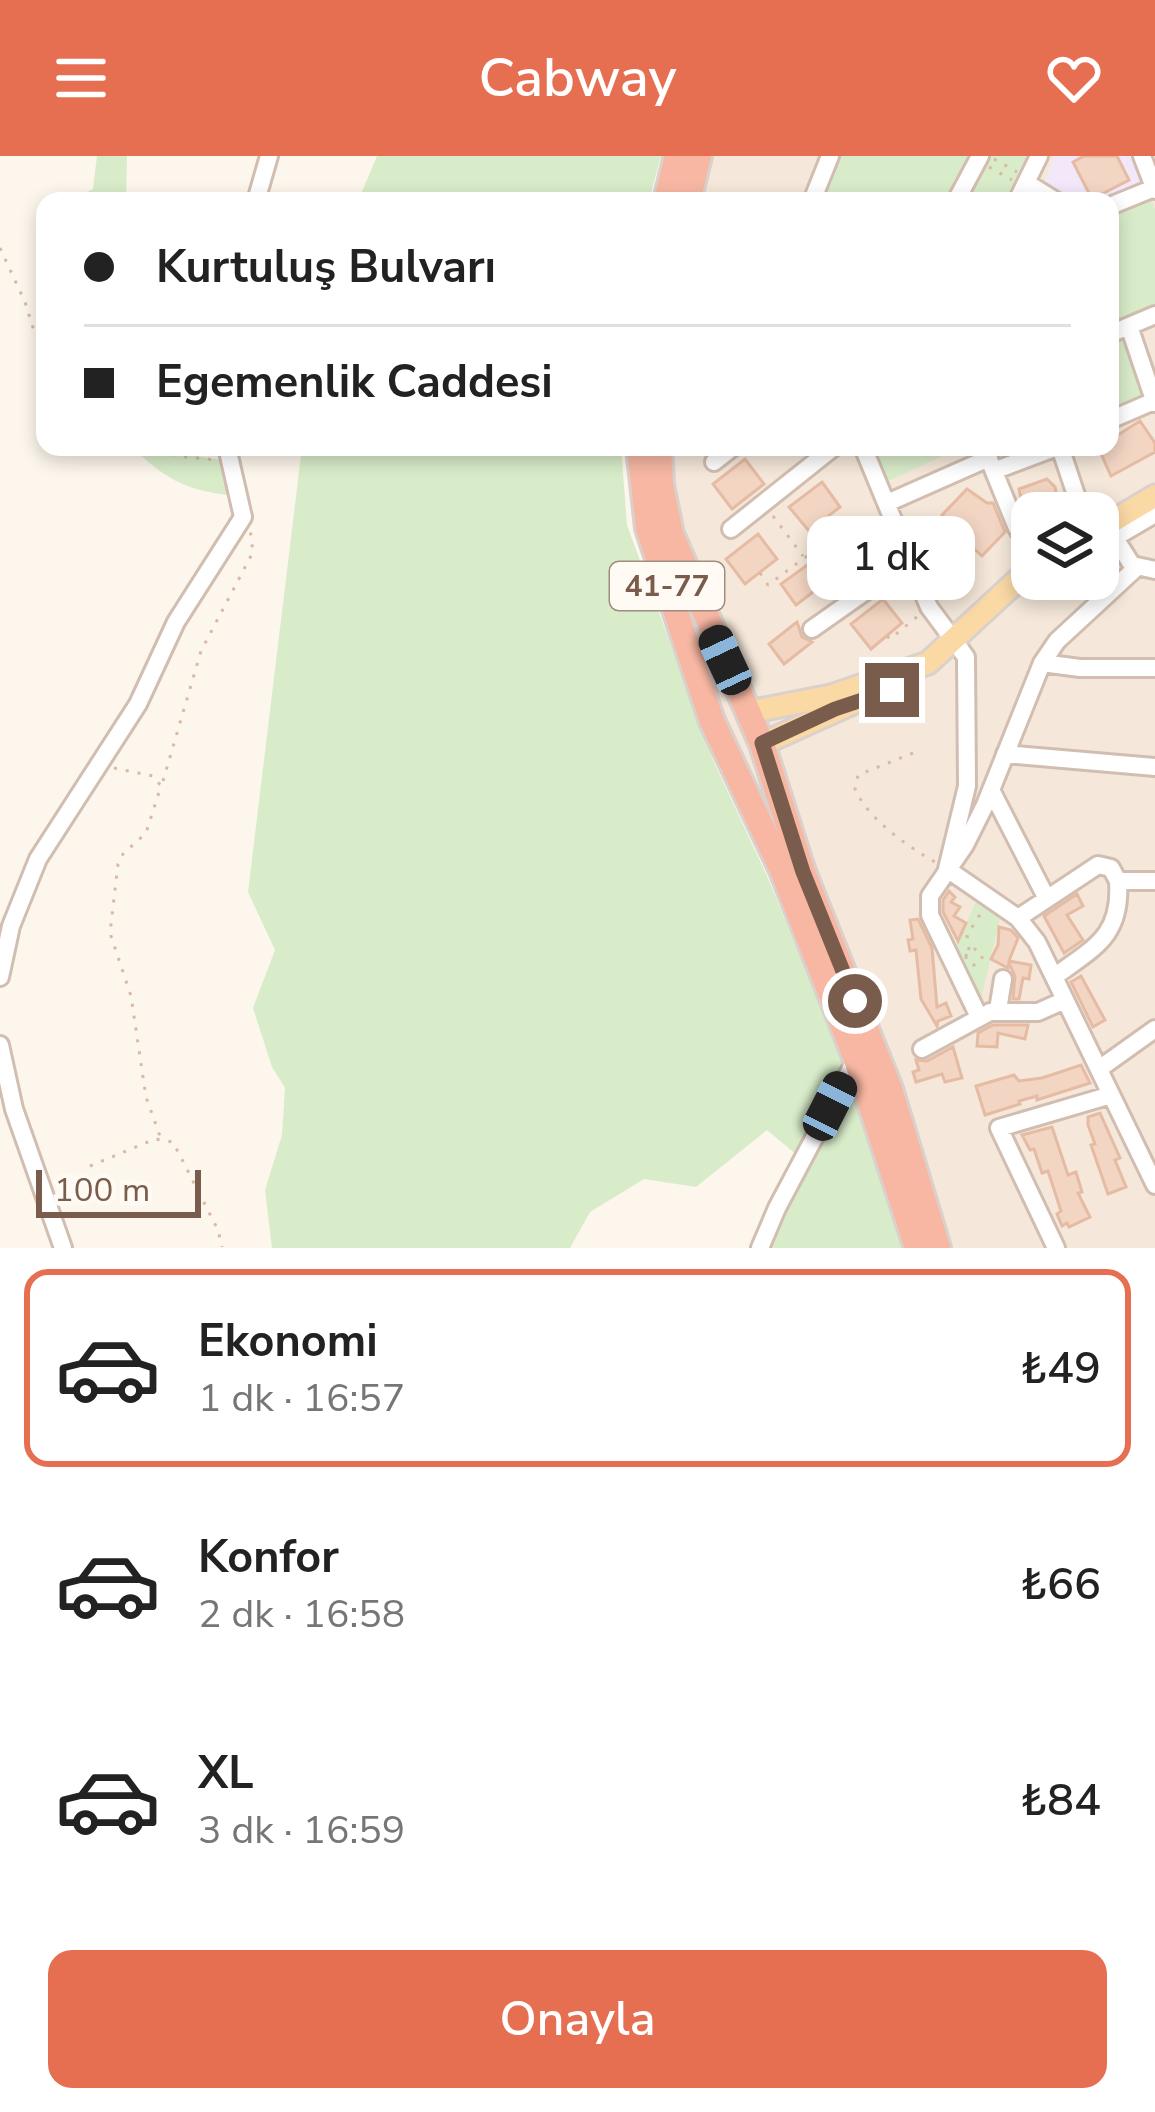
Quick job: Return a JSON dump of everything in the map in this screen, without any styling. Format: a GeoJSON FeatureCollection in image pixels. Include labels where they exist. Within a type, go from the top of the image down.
{"type":"FeatureCollection","features":[{"type":"Feature","properties":{"kind":"highway"},"geometry":{"type":"LineString","coordinates":[[668,192],[677,156]]}},
{"type":"Feature","properties":{"kind":"highway"},"geometry":{"type":"LineString","coordinates":[[690,192],[699,156]]}},
{"type":"Feature","properties":{"kind":"highway","name":"41-77"},"geometry":{"type":"LineString","coordinates":[[640,456],[648,528],[712,722]]}},
{"type":"Feature","properties":{"kind":"highway","name":"41-77"},"geometry":{"type":"LineString","coordinates":[[659,456],[670,533],[749,712]]}},
{"type":"Feature","properties":{"kind":"highway"},"geometry":{"type":"LineString","coordinates":[[917,1248],[856,1059],[782,870],[712,722],[724,711],[749,712],[762,743],[803,872],[890,1089],[938,1248]]}},
{"type":"Feature","properties":{"kind":"highway"},"geometry":{"type":"LineString","coordinates":[[727,756],[745,757],[762,743]]}},
{"type":"Feature","properties":{"kind":"main road"},"geometry":{"type":"LineString","coordinates":[[1119,513],[1155,481]]}},
{"type":"Feature","properties":{"kind":"main road"},"geometry":{"type":"LineString","coordinates":[[1119,517],[1155,496]]}},
{"type":"Feature","properties":{"kind":"main road"},"geometry":{"type":"LineString","coordinates":[[762,743],[835,709],[930,677],[1011,588]]}},
{"type":"Feature","properties":{"kind":"main road"},"geometry":{"type":"LineString","coordinates":[[749,712],[814,700],[905,673],[959,644],[1013,600]]}},
{"type":"Feature","properties":{"kind":"street"},"geometry":{"type":"LineString","coordinates":[[259,192],[269,156]]}},
{"type":"Feature","properties":{"kind":"street"},"geometry":{"type":"LineString","coordinates":[[816,192],[830,156]]}},
{"type":"Feature","properties":{"kind":"street"},"geometry":{"type":"LineString","coordinates":[[1024,188],[1039,156]]}},
{"type":"Feature","properties":{"kind":"street"},"geometry":{"type":"LineString","coordinates":[[1119,203],[1154,189],[1142,156]]}},
{"type":"Feature","properties":{"kind":"street"},"geometry":{"type":"LineString","coordinates":[[961,192],[982,158]]}},
{"type":"Feature","properties":{"kind":"street"},"geometry":{"type":"LineString","coordinates":[[1119,330],[1155,315]]}},
{"type":"Feature","properties":{"kind":"street"},"geometry":{"type":"LineString","coordinates":[[1119,416],[1155,402],[1129,326]]}},
{"type":"Feature","properties":{"kind":"street"},"geometry":{"type":"LineString","coordinates":[[0,977],[11,926],[30,874],[138,704],[176,622],[243,517],[229,456]]}},
{"type":"Feature","properties":{"kind":"street"},"geometry":{"type":"LineString","coordinates":[[714,462],[722,456]]}},
{"type":"Feature","properties":{"kind":"street"},"geometry":{"type":"LineString","coordinates":[[731,529],[822,456]]}},
{"type":"Feature","properties":{"kind":"street"},"geometry":{"type":"LineString","coordinates":[[867,456],[929,607],[959,644],[968,673],[967,786],[947,869]]}},
{"type":"Feature","properties":{"kind":"street"},"geometry":{"type":"LineString","coordinates":[[886,503],[985,456]]}},
{"type":"Feature","properties":{"kind":"street"},"geometry":{"type":"LineString","coordinates":[[990,456],[1011,513]]}},
{"type":"Feature","properties":{"kind":"street"},"geometry":{"type":"LineString","coordinates":[[1061,456],[1074,492]]}},
{"type":"Feature","properties":{"kind":"street"},"geometry":{"type":"LineString","coordinates":[[1119,522],[1155,514]]}},
{"type":"Feature","properties":{"kind":"street"},"geometry":{"type":"LineString","coordinates":[[979,1017],[928,908],[991,790],[1042,663],[1057,641],[1145,569],[1119,542]]}},
{"type":"Feature","properties":{"kind":"street"},"geometry":{"type":"LineString","coordinates":[[812,629],[910,560]]}},
{"type":"Feature","properties":{"kind":"street"},"geometry":{"type":"LineString","coordinates":[[1042,663],[1066,668],[1155,668]]}},
{"type":"Feature","properties":{"kind":"street"},"geometry":{"type":"LineString","coordinates":[[1005,754],[1155,767]]}},
{"type":"Feature","properties":{"kind":"street"},"geometry":{"type":"LineString","coordinates":[[991,790],[1046,897]]}},
{"type":"Feature","properties":{"kind":"street"},"geometry":{"type":"LineString","coordinates":[[1018,918],[1098,865],[1112,868],[1118,881],[1117,904],[1109,935],[1054,977]]}},
{"type":"Feature","properties":{"kind":"street"},"geometry":{"type":"LineString","coordinates":[[947,869],[1018,918],[1037,942],[1155,1185]]}},
{"type":"Feature","properties":{"kind":"street"},"geometry":{"type":"LineString","coordinates":[[1118,881],[1155,880]]}},
{"type":"Feature","properties":{"kind":"street"},"geometry":{"type":"LineString","coordinates":[[998,1010],[1003,979]]}},
{"type":"Feature","properties":{"kind":"street"},"geometry":{"type":"LineString","coordinates":[[922,1049],[998,1010],[1038,1012],[1065,1000]]}},
{"type":"Feature","properties":{"kind":"street"},"geometry":{"type":"LineString","coordinates":[[1099,1069],[1155,1029]]}},
{"type":"Feature","properties":{"kind":"street"},"geometry":{"type":"LineString","coordinates":[[0,1045],[14,1109],[63,1248]]}},
{"type":"Feature","properties":{"kind":"street"},"geometry":{"type":"LineString","coordinates":[[760,1248],[856,1059]]}},
{"type":"Feature","properties":{"kind":"street"},"geometry":{"type":"LineString","coordinates":[[1056,1248],[999,1128],[1111,1095]]}},
{"type":"Feature","properties":{"kind":"path"},"geometry":{"type":"LineString","coordinates":[[982,158],[1024,188]]}},
{"type":"Feature","properties":{"kind":"path"},"geometry":{"type":"LineString","coordinates":[[982,158],[1024,188]]}},
{"type":"Feature","properties":{"kind":"path"},"geometry":{"type":"LineString","coordinates":[[0,248],[36,335]]}},
{"type":"Feature","properties":{"kind":"path"},"geometry":{"type":"LineString","coordinates":[[0,266],[8,266]]}},
{"type":"Feature","properties":{"kind":"path"},"geometry":{"type":"LineString","coordinates":[[763,503],[804,558]]}},
{"type":"Feature","properties":{"kind":"path"},"geometry":{"type":"LineString","coordinates":[[160,1139],[143,1082],[140,1032],[110,933],[118,865],[146,833],[201,651],[253,552],[253,535],[243,517]]}},
{"type":"Feature","properties":{"kind":"path"},"geometry":{"type":"LineString","coordinates":[[760,573],[768,585],[812,553],[850,602]]}},
{"type":"Feature","properties":{"kind":"path"},"geometry":{"type":"LineString","coordinates":[[887,636],[890,639],[929,607]]}},
{"type":"Feature","properties":{"kind":"path"},"geometry":{"type":"LineString","coordinates":[[913,753],[857,775],[855,789],[860,801],[913,849],[947,869]]}},
{"type":"Feature","properties":{"kind":"path"},"geometry":{"type":"LineString","coordinates":[[100,760],[121,771],[152,776],[161,785]]}},
{"type":"Feature","properties":{"kind":"path"},"geometry":{"type":"LineString","coordinates":[[970,950],[965,940],[968,931],[991,899]]}},
{"type":"Feature","properties":{"kind":"path"},"geometry":{"type":"LineString","coordinates":[[90,1166],[160,1139],[173,1142],[222,1247]]}},
{"type":"Feature","properties":{"kind":"shaded area"},"geometry":{"type":"Polygon","coordinates":[[[677,156],[1155,156],[1155,1248],[917,1248],[720,741],[641,456],[1119,456],[1119,192],[668,192],[677,156]]]}},
{"type":"Feature","properties":{"kind":"shaded area"},"geometry":{"type":"Polygon","coordinates":[[[1054,156],[1134,156],[1141,179],[1137,188],[1119,196],[1055,192],[1044,185],[1054,156]]]}},
{"type":"Feature","properties":{"kind":"green space"},"geometry":{"type":"Polygon","coordinates":[[[97,156],[127,156],[126,192],[87,192],[93,189],[97,156]]]}},
{"type":"Feature","properties":{"kind":"green space"},"geometry":{"type":"Polygon","coordinates":[[[377,156],[661,156],[651,192],[362,192],[377,156]]]}},
{"type":"Feature","properties":{"kind":"green space"},"geometry":{"type":"Polygon","coordinates":[[[839,156],[972,156],[955,192],[825,192],[839,156]]]}},
{"type":"Feature","properties":{"kind":"green space"},"geometry":{"type":"Polygon","coordinates":[[[986,156],[1026,156],[1009,192],[967,192],[986,156]]]}},
{"type":"Feature","properties":{"kind":"green space"},"geometry":{"type":"Polygon","coordinates":[[[1150,195],[1155,209],[1155,306],[1119,323],[1119,207],[1150,195]]]}},
{"type":"Feature","properties":{"kind":"green space"},"geometry":{"type":"Polygon","coordinates":[[[1126,336],[1146,395],[1119,409],[1119,338],[1126,336]]]}},
{"type":"Feature","properties":{"kind":"green space"},"geometry":{"type":"Polygon","coordinates":[[[142,456],[223,460],[228,495],[199,490],[142,456]]]}},
{"type":"Feature","properties":{"kind":"green space"},"geometry":{"type":"Polygon","coordinates":[[[301,456],[622,456],[627,525],[713,760],[768,878],[845,1066],[797,1155],[767,1130],[696,1187],[644,1179],[590,1212],[570,1248],[272,1248],[265,1190],[282,1135],[285,1088],[272,1067],[253,1008],[275,950],[248,892],[301,456]]]}},
{"type":"Feature","properties":{"kind":"green space"},"geometry":{"type":"Polygon","coordinates":[[[877,456],[942,456],[888,481],[877,456]]]}},
{"type":"Feature","properties":{"kind":"green space"},"geometry":{"type":"Polygon","coordinates":[[[978,898],[1001,915],[980,1003],[953,951],[978,898]]]}},
{"type":"Feature","properties":{"kind":"green space"},"geometry":{"type":"Polygon","coordinates":[[[849,1077],[903,1248],[769,1248],[771,1235],[849,1077]]]}},
{"type":"Feature","properties":{"kind":"building"},"geometry":{"type":"Polygon","coordinates":[[[1084,156],[1117,156],[1129,180],[1106,192],[1088,192],[1073,162],[1084,156]]]}},
{"type":"Feature","properties":{"kind":"building"},"geometry":{"type":"Polygon","coordinates":[[[1140,421],[1155,443],[1155,452],[1111,476],[1102,456],[1119,456],[1119,434],[1140,421]]]}},
{"type":"Feature","properties":{"kind":"building"},"geometry":{"type":"Polygon","coordinates":[[[745,459],[764,484],[732,509],[713,484],[745,459]]]}},
{"type":"Feature","properties":{"kind":"building"},"geometry":{"type":"Polygon","coordinates":[[[1047,479],[1056,492],[1020,492],[1047,479]]]}},
{"type":"Feature","properties":{"kind":"building"},"geometry":{"type":"Polygon","coordinates":[[[822,482],[840,507],[809,531],[789,507],[822,482]]]}},
{"type":"Feature","properties":{"kind":"building"},"geometry":{"type":"Polygon","coordinates":[[[967,489],[993,503],[1005,532],[982,556],[973,548],[963,558],[939,533],[949,522],[942,515],[967,489]]]}},
{"type":"Feature","properties":{"kind":"building"},"geometry":{"type":"Polygon","coordinates":[[[857,528],[872,548],[843,569],[828,549],[857,528]]]}},
{"type":"Feature","properties":{"kind":"building"},"geometry":{"type":"Polygon","coordinates":[[[758,534],[777,559],[745,584],[726,559],[758,534]]]}},
{"type":"Feature","properties":{"kind":"building"},"geometry":{"type":"Polygon","coordinates":[[[810,563],[825,583],[796,605],[781,584],[810,563]]]}},
{"type":"Feature","properties":{"kind":"building"},"geometry":{"type":"Polygon","coordinates":[[[883,599],[902,623],[871,649],[851,624],[883,599]]]}},
{"type":"Feature","properties":{"kind":"building"},"geometry":{"type":"Polygon","coordinates":[[[797,622],[802,637],[812,642],[784,664],[769,644],[797,622]]]}},
{"type":"Feature","properties":{"kind":"building"},"geometry":{"type":"Polygon","coordinates":[[[949,891],[955,897],[951,902],[960,907],[954,916],[966,923],[958,941],[943,912],[949,891]]]}},
{"type":"Feature","properties":{"kind":"building"},"geometry":{"type":"Polygon","coordinates":[[[1077,894],[1083,906],[1067,915],[1083,940],[1064,953],[1044,916],[1077,894]]]}},
{"type":"Feature","properties":{"kind":"building"},"geometry":{"type":"Polygon","coordinates":[[[918,919],[932,948],[937,1007],[946,1003],[951,1016],[937,1026],[921,999],[916,950],[910,951],[908,940],[913,939],[910,920],[918,919]]]}},
{"type":"Feature","properties":{"kind":"building"},"geometry":{"type":"Polygon","coordinates":[[[999,927],[1018,938],[1009,961],[1031,965],[1019,999],[1013,999],[1015,976],[1009,963],[1008,968],[991,959],[999,927]]]}},
{"type":"Feature","properties":{"kind":"building"},"geometry":{"type":"Polygon","coordinates":[[[1081,976],[1105,1020],[1093,1027],[1071,982],[1081,976]]]}},
{"type":"Feature","properties":{"kind":"building"},"geometry":{"type":"Polygon","coordinates":[[[993,1025],[1028,1025],[1025,1039],[998,1033],[997,1047],[977,1046],[978,1033],[993,1025]]]}},
{"type":"Feature","properties":{"kind":"building"},"geometry":{"type":"Polygon","coordinates":[[[953,1047],[962,1078],[945,1082],[942,1074],[916,1082],[916,1060],[927,1061],[953,1047]]]}},
{"type":"Feature","properties":{"kind":"building"},"geometry":{"type":"Polygon","coordinates":[[[1081,1065],[1090,1083],[985,1115],[976,1086],[1014,1075],[1019,1081],[1042,1078],[1081,1065]]]}},
{"type":"Feature","properties":{"kind":"building"},"geometry":{"type":"Polygon","coordinates":[[[1100,1113],[1120,1158],[1115,1160],[1126,1187],[1108,1194],[1088,1125],[1088,1117],[1100,1113]]]}},
{"type":"Feature","properties":{"kind":"building"},"geometry":{"type":"Polygon","coordinates":[[[1052,1127],[1068,1175],[1076,1172],[1082,1192],[1078,1193],[1090,1217],[1069,1227],[1067,1223],[1062,1226],[1057,1214],[1061,1211],[1048,1171],[1042,1173],[1034,1149],[1030,1150],[1022,1135],[1052,1127]]]}},
{"type":"Feature","properties":{"kind":"route"},"geometry":{"type":"LineString","coordinates":[[855,1001],[791,840],[762,743],[835,709],[892,690]]}}]}
